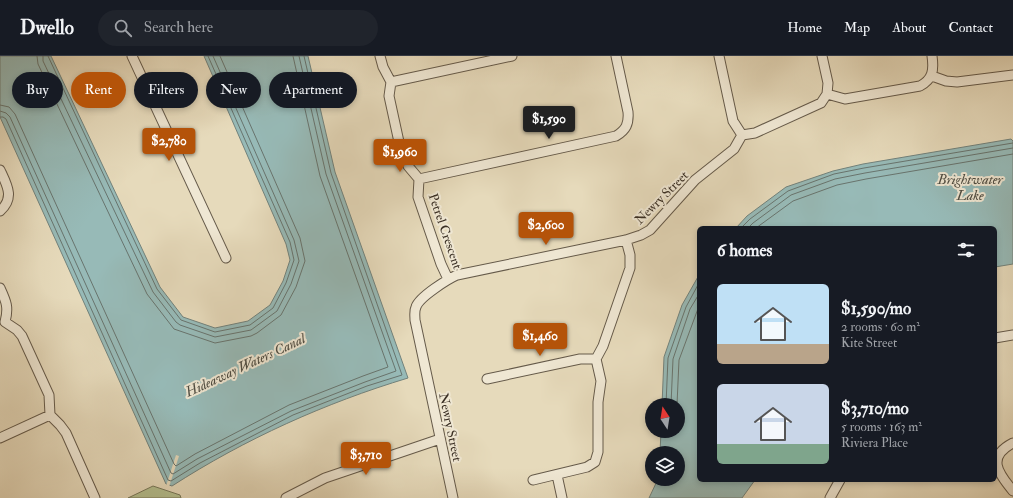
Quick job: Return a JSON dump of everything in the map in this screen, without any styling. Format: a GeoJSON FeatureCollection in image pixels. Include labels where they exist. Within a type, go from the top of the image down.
{"type":"FeatureCollection","features":[{"type":"Feature","properties":{"kind":"street"},"geometry":{"type":"LineString","coordinates":[[132,56],[226,258]]}},
{"type":"Feature","properties":{"kind":"street","name":"Petrel Crescent"},"geometry":{"type":"LineString","coordinates":[[380,56],[391,82],[389,96],[399,142],[408,166],[418,179],[418,197],[440,264],[448,279]]}},
{"type":"Feature","properties":{"kind":"street"},"geometry":{"type":"LineString","coordinates":[[391,82],[512,56]]}},
{"type":"Feature","properties":{"kind":"street"},"geometry":{"type":"LineString","coordinates":[[418,179],[616,136],[624,131],[628,119],[628,112],[616,56]]}},
{"type":"Feature","properties":{"kind":"street"},"geometry":{"type":"LineString","coordinates":[[719,56],[733,121],[742,135],[755,133],[821,103],[827,94],[828,83],[822,56]]}},
{"type":"Feature","properties":{"kind":"street"},"geometry":{"type":"LineString","coordinates":[[827,94],[845,98],[920,86],[927,82],[932,76],[934,69],[932,56]]}},
{"type":"Feature","properties":{"kind":"street"},"geometry":{"type":"LineString","coordinates":[[932,76],[946,81],[957,82],[1013,75]]}},
{"type":"Feature","properties":{"kind":"street","name":"Newry Street"},"geometry":{"type":"LineString","coordinates":[[453,498],[414,313],[420,300],[448,279],[458,275],[626,240],[642,235],[650,230],[695,180],[734,149],[742,135]]}},
{"type":"Feature","properties":{"kind":"street"},"geometry":{"type":"LineString","coordinates":[[0,170],[9,193],[8,201],[0,211]]}},
{"type":"Feature","properties":{"kind":"street"},"geometry":{"type":"LineString","coordinates":[[533,480],[587,467],[595,462],[598,452],[598,402],[601,381],[596,359],[603,346],[630,268],[630,255],[626,240]]}},
{"type":"Feature","properties":{"kind":"street"},"geometry":{"type":"LineString","coordinates":[[0,288],[7,304],[8,312],[3,323],[18,330],[22,336],[49,395],[50,415],[66,433],[96,498]]}},
{"type":"Feature","properties":{"kind":"street"},"geometry":{"type":"LineString","coordinates":[[997,338],[1013,335]]}},
{"type":"Feature","properties":{"kind":"street"},"geometry":{"type":"LineString","coordinates":[[486,379],[580,360],[596,359]]}},
{"type":"Feature","properties":{"kind":"street"},"geometry":{"type":"LineString","coordinates":[[0,438],[50,415]]}},
{"type":"Feature","properties":{"kind":"street"},"geometry":{"type":"LineString","coordinates":[[286,498],[325,478],[440,439]]}},
{"type":"Feature","properties":{"kind":"street"},"geometry":{"type":"LineString","coordinates":[[1013,443],[1003,448],[998,456],[997,465],[1001,476],[1013,491]]}},
{"type":"Feature","properties":{"kind":"street"},"geometry":{"type":"LineString","coordinates":[[557,475],[562,498]]}},
{"type":"Feature","properties":{"kind":"street"},"geometry":{"type":"LineString","coordinates":[[830,498],[839,482]]}},
{"type":"Feature","properties":{"kind":"green space"},"geometry":{"type":"Polygon","coordinates":[[[153,486],[180,495],[181,498],[128,498],[153,486]]]}},
{"type":"Feature","properties":{"kind":"water","name":"Hideaway Waters Canal"},"geometry":{"type":"Polygon","coordinates":[[[0,56],[51,56],[59,72],[12,72],[12,108],[63,108],[63,81],[71,98],[71,108],[76,108],[160,287],[183,317],[215,328],[248,321],[270,305],[283,281],[290,260],[286,244],[227,108],[261,108],[261,72],[211,72],[204,56],[308,56],[312,72],[269,72],[269,108],[320,108],[335,172],[408,378],[346,399],[286,424],[228,453],[172,486],[166,484],[0,117],[0,56]]]}},
{"type":"Feature","properties":{"kind":"water","name":"Brightwater Lake"},"geometry":{"type":"Polygon","coordinates":[[[1011,139],[1013,141],[1013,264],[997,267],[997,226],[738,226],[747,216],[786,187],[833,171],[863,164],[1011,139]]]}},
{"type":"Feature","properties":{"kind":"water"},"geometry":{"type":"Polygon","coordinates":[[[697,279],[697,482],[754,482],[742,498],[649,498],[655,486],[685,486],[685,446],[660,446],[661,438],[685,438],[685,398],[662,398],[664,357],[682,305],[697,279]]]}},
{"type":"Feature","properties":{"kind":"pier"},"geometry":{"type":"Polygon","coordinates":[[[176,455],[179,456],[169,487],[166,486],[176,455]]]}}]}
